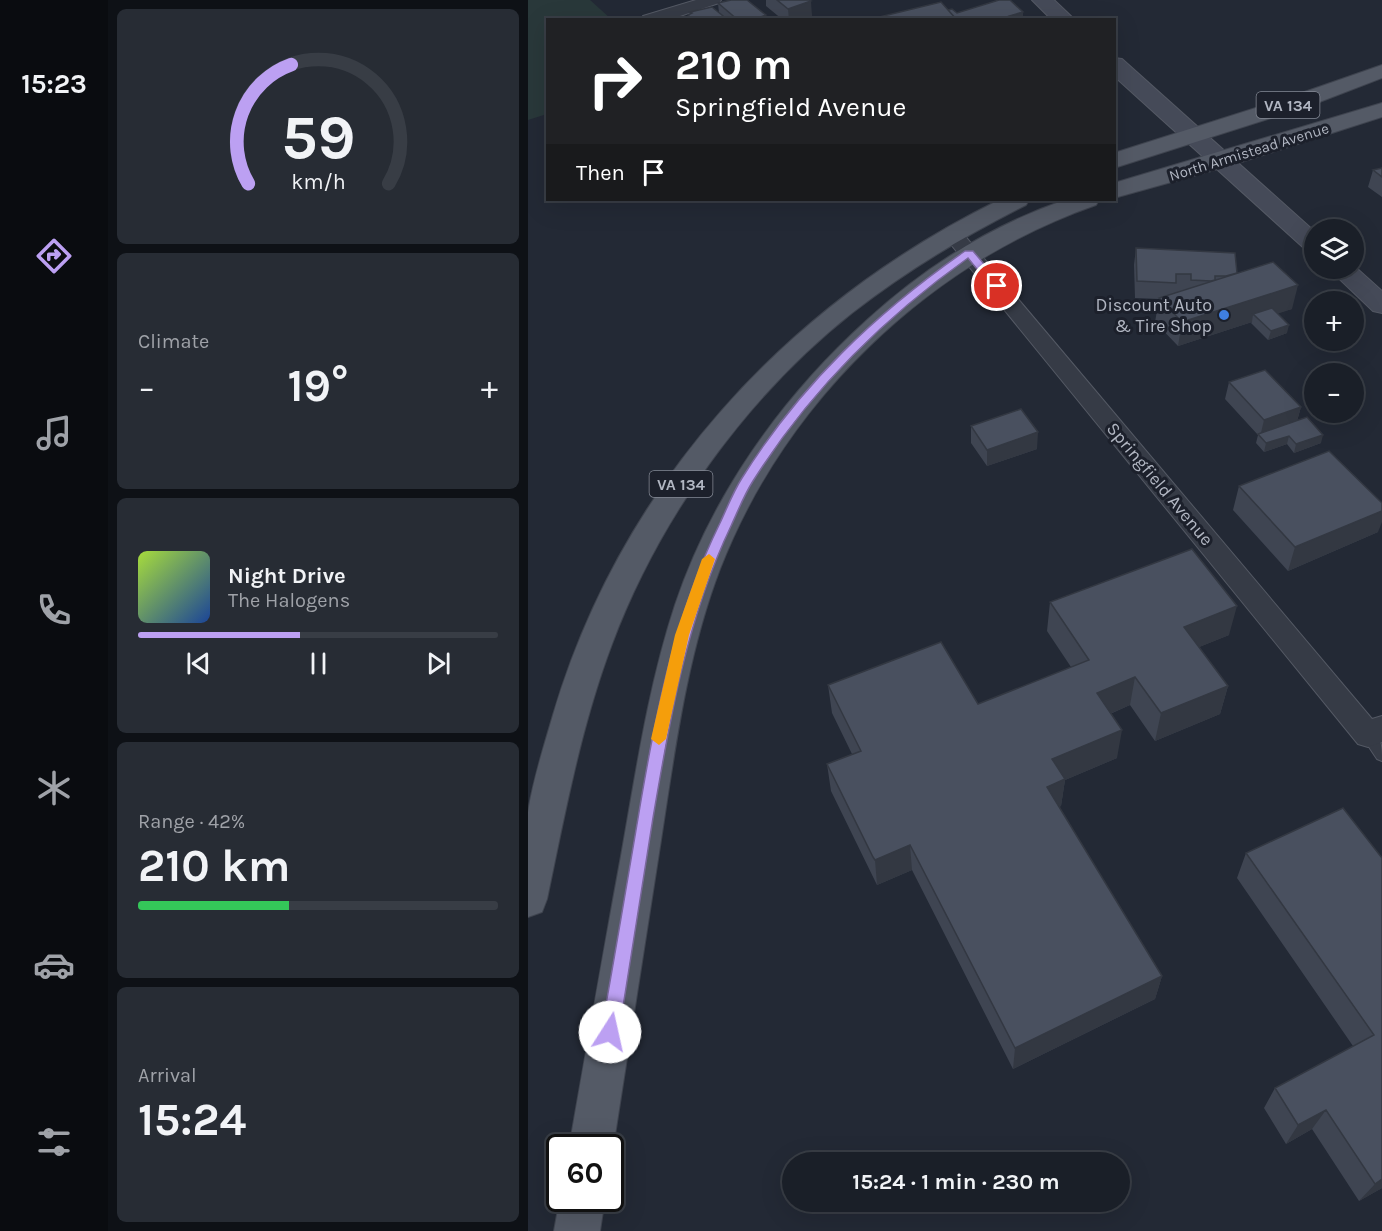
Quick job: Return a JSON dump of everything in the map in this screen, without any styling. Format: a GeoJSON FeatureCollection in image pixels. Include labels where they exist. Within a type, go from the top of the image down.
{"type":"FeatureCollection","features":[{"type":"Feature","properties":{"kind":"main road"},"geometry":{"type":"LineString","coordinates":[[1042,0],[1063,18]]}},
{"type":"Feature","properties":{"kind":"main road"},"geometry":{"type":"LineString","coordinates":[[1116,66],[1304,235]]}},
{"type":"Feature","properties":{"kind":"main road","name":"North Armistead Avenue"},"geometry":{"type":"LineString","coordinates":[[1116,160],[1382,71]]}},
{"type":"Feature","properties":{"kind":"main road","name":"North Armistead Avenue"},"geometry":{"type":"LineString","coordinates":[[1116,190],[1221,161],[1382,110]]}},
{"type":"Feature","properties":{"kind":"main road","name":"VA 134"},"geometry":{"type":"LineString","coordinates":[[593,1134],[660,733],[682,635],[704,568],[746,481],[795,413],[851,348],[920,287],[961,243],[1016,201]]}},
{"type":"Feature","properties":{"kind":"main road","name":"VA 134"},"geometry":{"type":"LineString","coordinates":[[528,899],[562,745],[596,641],[639,549],[700,456],[741,407],[820,327],[885,275],[961,243],[1084,201]]}},
{"type":"Feature","properties":{"kind":"main road"},"geometry":{"type":"LineString","coordinates":[[1353,279],[1382,305]]}},
{"type":"Feature","properties":{"kind":"main road"},"geometry":{"type":"LineString","coordinates":[[577,1231],[580,1212]]}},
{"type":"Feature","properties":{"kind":"street"},"geometry":{"type":"LineString","coordinates":[[655,18],[713,0]]}},
{"type":"Feature","properties":{"kind":"street","name":"Springfield Avenue"},"geometry":{"type":"LineString","coordinates":[[961,243],[1377,740]]}},
{"type":"Feature","properties":{"kind":"shaded area"},"geometry":{"type":"Polygon","coordinates":[[[528,0],[590,0],[610,18],[546,18],[546,114],[528,120],[528,0]]]}},
{"type":"Feature","properties":{"kind":"building"},"geometry":{"type":"Polygon","coordinates":[[[747,0],[766,15],[758,18],[736,18],[718,3],[747,0]]]}},
{"type":"Feature","properties":{"kind":"building"},"geometry":{"type":"Polygon","coordinates":[[[777,0],[809,0],[811,1],[788,9],[777,0]]]}},
{"type":"Feature","properties":{"kind":"building"},"geometry":{"type":"Polygon","coordinates":[[[999,0],[1010,0],[1023,12],[1009,16],[1011,18],[955,18],[948,10],[952,9],[957,13],[999,0]]]}},
{"type":"Feature","properties":{"kind":"building"},"geometry":{"type":"Polygon","coordinates":[[[941,2],[955,18],[875,18],[941,2]]]}},
{"type":"Feature","properties":{"kind":"building"},"geometry":{"type":"Polygon","coordinates":[[[712,7],[726,18],[691,18],[688,15],[692,13],[690,12],[712,7]]]}},
{"type":"Feature","properties":{"kind":"building"},"geometry":{"type":"Polygon","coordinates":[[[1382,168],[1382,177],[1373,170],[1382,168]]]}},
{"type":"Feature","properties":{"kind":"building"},"geometry":{"type":"Polygon","coordinates":[[[1136,248],[1235,253],[1237,273],[1215,276],[1215,280],[1211,281],[1191,280],[1191,274],[1176,274],[1176,283],[1137,281],[1136,248]]]}},
{"type":"Feature","properties":{"kind":"building"},"geometry":{"type":"Polygon","coordinates":[[[1273,262],[1298,285],[1182,322],[1159,298],[1273,262]]]}},
{"type":"Feature","properties":{"kind":"building"},"geometry":{"type":"Polygon","coordinates":[[[1272,308],[1289,325],[1271,331],[1253,314],[1272,308]]]}},
{"type":"Feature","properties":{"kind":"building"},"geometry":{"type":"Polygon","coordinates":[[[1265,370],[1301,407],[1264,420],[1229,382],[1265,370]]]}},
{"type":"Feature","properties":{"kind":"building"},"geometry":{"type":"Polygon","coordinates":[[[1021,409],[1038,432],[987,450],[971,426],[1021,409]]]}},
{"type":"Feature","properties":{"kind":"building"},"geometry":{"type":"Polygon","coordinates":[[[1304,418],[1304,423],[1312,423],[1323,435],[1296,444],[1289,436],[1266,443],[1258,434],[1304,418]]]}},
{"type":"Feature","properties":{"kind":"building"},"geometry":{"type":"Polygon","coordinates":[[[1329,451],[1382,503],[1382,511],[1295,547],[1239,486],[1329,451]]]}},
{"type":"Feature","properties":{"kind":"building"},"geometry":{"type":"Polygon","coordinates":[[[1192,549],[1237,606],[1184,627],[1228,686],[1161,713],[1135,677],[1097,693],[1122,730],[1052,759],[1065,779],[1047,787],[1162,976],[1015,1048],[910,845],[875,860],[873,857],[827,764],[861,751],[828,685],[941,642],[978,704],[1089,660],[1050,602],[1192,549]]]}},
{"type":"Feature","properties":{"kind":"building"},"geometry":{"type":"Polygon","coordinates":[[[1343,808],[1382,858],[1382,1179],[1375,1184],[1326,1110],[1298,1125],[1275,1088],[1374,1035],[1246,853],[1343,808]]]}},
{"type":"Feature","properties":{"kind":"slow traffic"},"geometry":{"type":"LineString","coordinates":[[659,739],[682,635],[709,559]]}},
{"type":"Feature","properties":{"kind":"place","name":"Discount Auto & Tire Shop"},"geometry":{"type":"Point","coordinates":[1224,315]}},
{"type":"Feature","properties":{"kind":"route"},"geometry":{"type":"LineString","coordinates":[[610,1032],[660,733],[682,635],[704,568],[746,481],[795,413],[851,348],[920,287],[969,253],[997,286]]}}]}
